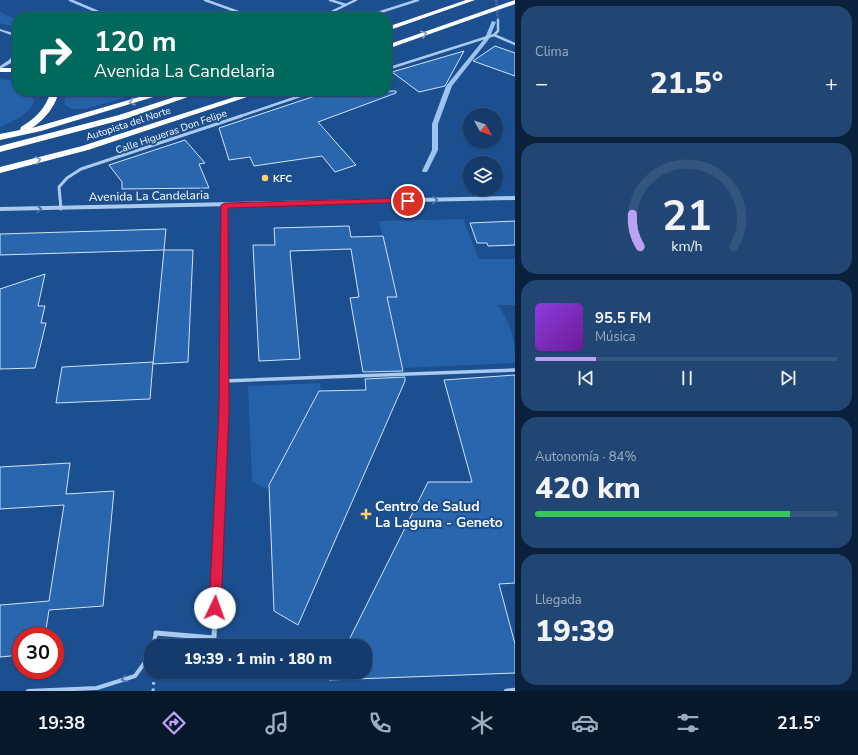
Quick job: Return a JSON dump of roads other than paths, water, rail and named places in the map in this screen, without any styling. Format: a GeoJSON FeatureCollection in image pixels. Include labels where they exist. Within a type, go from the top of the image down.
{"type":"FeatureCollection","features":[{"type":"Feature","properties":{"kind":"highway"},"geometry":{"type":"LineString","coordinates":[[392,27],[472,0]]}},
{"type":"Feature","properties":{"kind":"highway"},"geometry":{"type":"LineString","coordinates":[[392,45],[515,2]]}},
{"type":"Feature","properties":{"kind":"highway"},"geometry":{"type":"LineString","coordinates":[[0,69],[12,70]]}},
{"type":"Feature","properties":{"kind":"highway"},"geometry":{"type":"LineString","coordinates":[[12,134],[28,126],[40,117],[52,104],[54,96]]}},
{"type":"Feature","properties":{"kind":"highway"},"geometry":{"type":"LineString","coordinates":[[0,138],[151,96]]}},
{"type":"Feature","properties":{"kind":"highway","name":"Autopista del Norte"},"geometry":{"type":"LineString","coordinates":[[0,150],[122,117],[186,96]]}},
{"type":"Feature","properties":{"kind":"highway","name":"Autopista del Norte"},"geometry":{"type":"LineString","coordinates":[[0,170],[85,148],[246,96]]}},
{"type":"Feature","properties":{"kind":"street"},"geometry":{"type":"LineString","coordinates":[[70,0],[98,12]]}},
{"type":"Feature","properties":{"kind":"street"},"geometry":{"type":"LineString","coordinates":[[205,0],[238,12]]}},
{"type":"Feature","properties":{"kind":"street"},"geometry":{"type":"LineString","coordinates":[[330,0],[346,5]]}},
{"type":"Feature","properties":{"kind":"street"},"geometry":{"type":"LineString","coordinates":[[331,12],[356,0]]}},
{"type":"Feature","properties":{"kind":"street"},"geometry":{"type":"LineString","coordinates":[[381,12],[418,0]]}},
{"type":"Feature","properties":{"kind":"street"},"geometry":{"type":"LineString","coordinates":[[392,67],[494,35],[498,31],[498,20]]}},
{"type":"Feature","properties":{"kind":"street"},"geometry":{"type":"LineString","coordinates":[[0,30],[12,34]]}},
{"type":"Feature","properties":{"kind":"street"},"geometry":{"type":"LineString","coordinates":[[494,35],[515,44]]}},
{"type":"Feature","properties":{"kind":"street"},"geometry":{"type":"LineString","coordinates":[[0,69],[12,60]]}},
{"type":"Feature","properties":{"kind":"street","name":"Calle Higueras Don Felipe"},"geometry":{"type":"LineString","coordinates":[[61,209],[59,187],[67,178],[81,169],[300,96]]}},
{"type":"Feature","properties":{"kind":"street","name":"Avenida La Candelaria"},"geometry":{"type":"LineString","coordinates":[[0,209],[61,209],[515,198]]}},
{"type":"Feature","properties":{"kind":"street"},"geometry":{"type":"LineString","coordinates":[[156,633],[214,638],[224,411],[225,205]]}},
{"type":"Feature","properties":{"kind":"street"},"geometry":{"type":"LineString","coordinates":[[224,381],[515,370]]}},
{"type":"Feature","properties":{"kind":"street"},"geometry":{"type":"LineString","coordinates":[[506,691],[515,690]]}},
{"type":"Feature","properties":{"kind":"lane"},"geometry":{"type":"LineString","coordinates":[[155,639],[156,633]]}},
{"type":"Feature","properties":{"kind":"lane"},"geometry":{"type":"LineString","coordinates":[[28,691],[97,688],[135,676],[144,664]]}},
{"type":"Feature","properties":{"kind":"waterway"},"geometry":{"type":"LineString","coordinates":[[425,171],[435,150],[435,124],[449,86],[487,38],[494,22]]}},
{"type":"Feature","properties":{"kind":"tunnel"},"geometry":{"type":"LineString","coordinates":[[496,0],[498,20]]}},
{"type":"Feature","properties":{"kind":"place","name":"KFC"},"geometry":{"type":"Point","coordinates":[265,178]}},
{"type":"Feature","properties":{"kind":"place","name":"Centro de Salud La Laguna - Geneto"},"geometry":{"type":"Point","coordinates":[366,514]}}]}
